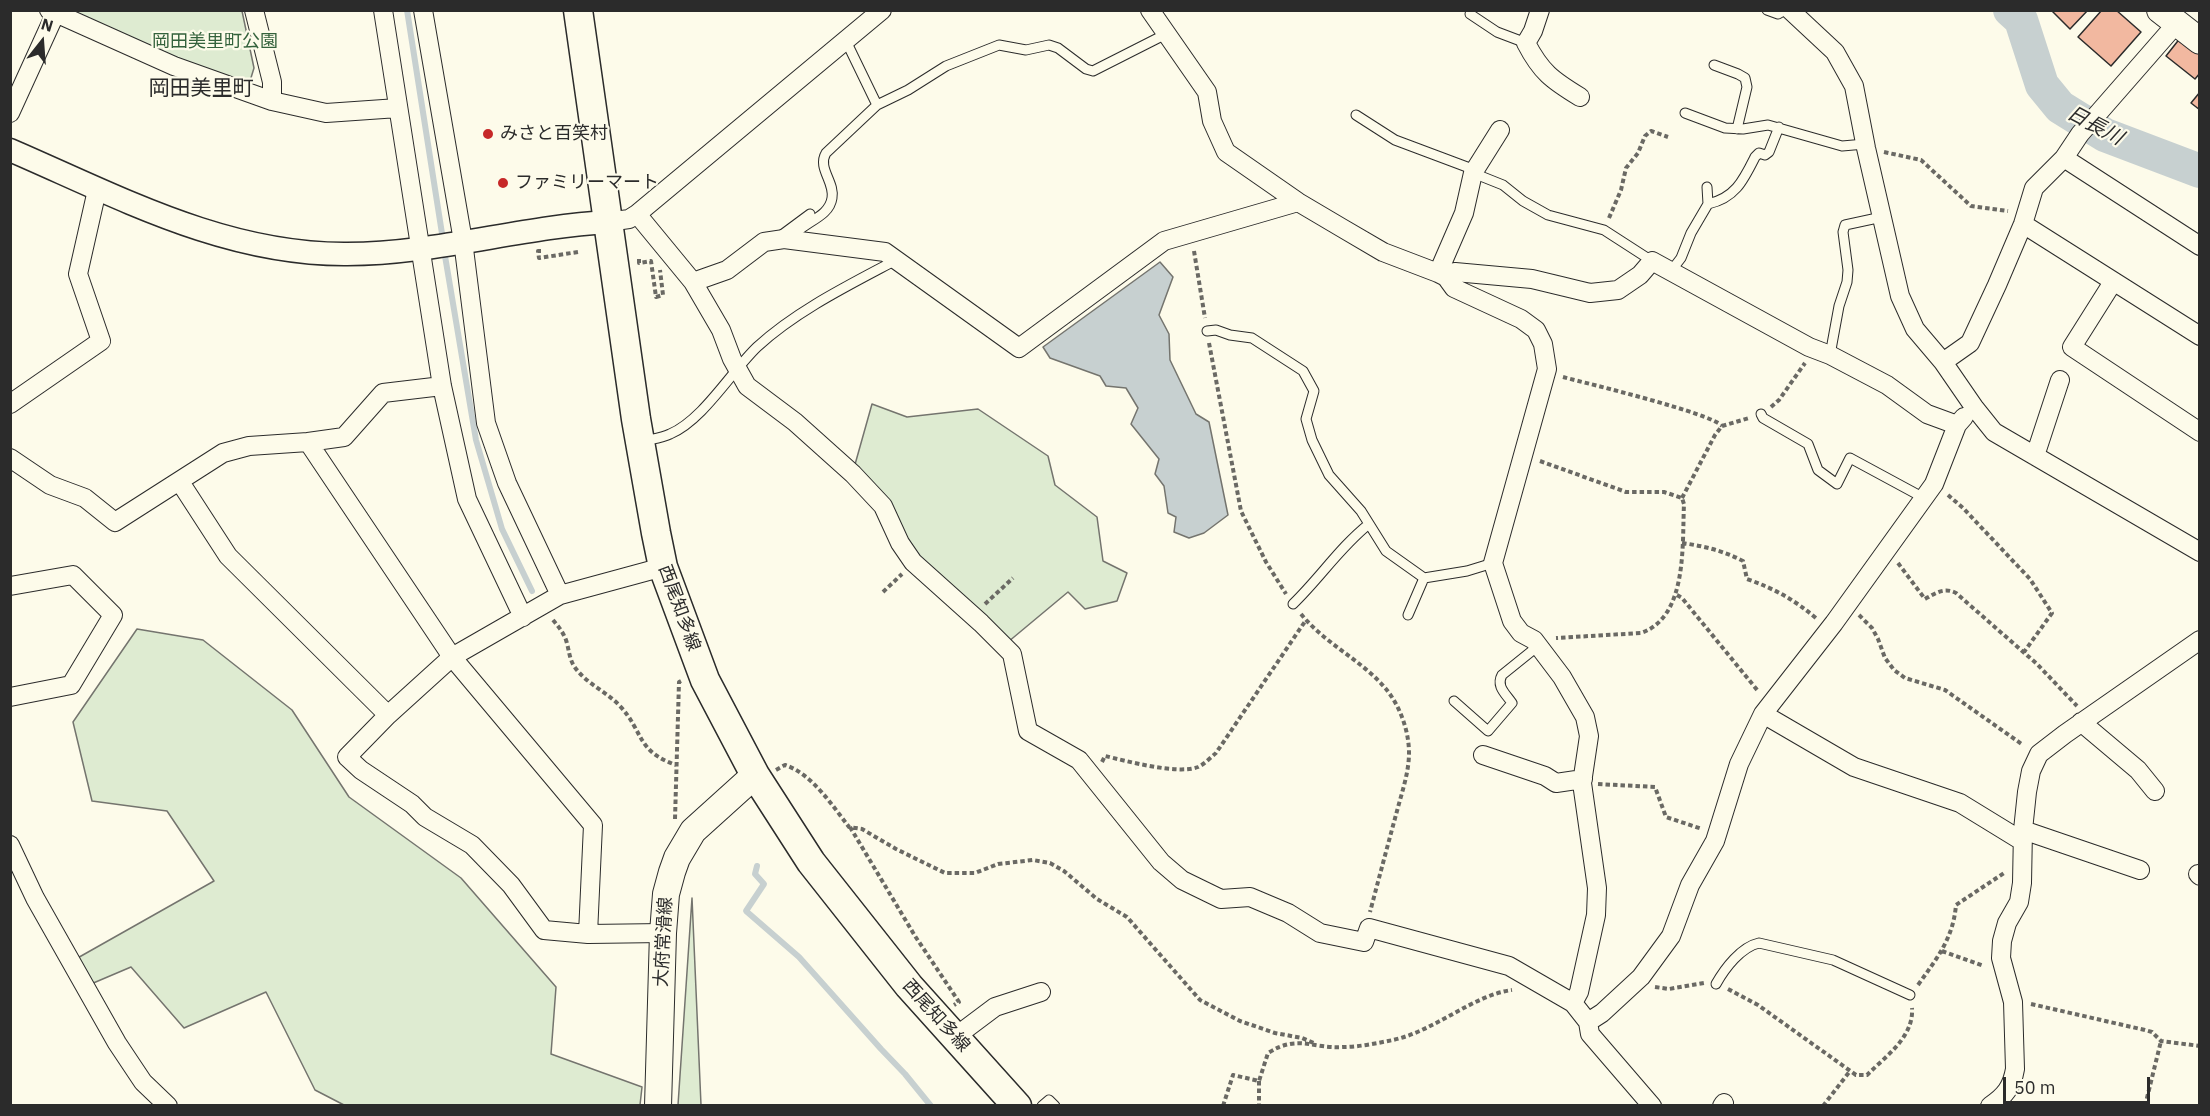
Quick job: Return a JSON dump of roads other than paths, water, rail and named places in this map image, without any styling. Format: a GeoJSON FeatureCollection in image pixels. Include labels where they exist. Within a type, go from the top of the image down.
{"type":"FeatureCollection","features":[{"type":"Feature","properties":{"kind":"main road","name":"西尾知多線"},"geometry":{"type":"LineString","coordinates":[[578,10],[640,441],[663,567],[705,680],[757,778],[811,862],[909,986],[1017,1106]]}},
{"type":"Feature","properties":{"kind":"main road"},"geometry":{"type":"LineString","coordinates":[[2168,17],[2199,41]]}},
{"type":"Feature","properties":{"kind":"main road","name":"大府常滑線"},"geometry":{"type":"LineString","coordinates":[[658,1106],[666,894],[677,858],[693,831],[757,778]]}},
{"type":"Feature","properties":{"kind":"street"},"geometry":{"type":"LineString","coordinates":[[254,10],[272,82],[272,101]]}},
{"type":"Feature","properties":{"kind":"street"},"geometry":{"type":"LineString","coordinates":[[383,10],[398,108],[424,247],[442,386],[466,499],[542,606]]}},
{"type":"Feature","properties":{"kind":"street"},"geometry":{"type":"LineString","coordinates":[[423,10],[486,423],[507,483],[542,606]]}},
{"type":"Feature","properties":{"kind":"street"},"geometry":{"type":"LineString","coordinates":[[10,150],[97,190],[200,230],[263,247],[291,251],[347,254],[424,247],[567,225],[629,219],[882,10]]}},
{"type":"Feature","properties":{"kind":"street"},"geometry":{"type":"LineString","coordinates":[[1150,10],[1207,92],[1212,121],[1226,152],[1298,202],[1383,252],[1442,275],[1454,288],[1521,319],[1536,330],[1544,344],[1546,372],[1493,563],[1512,621],[1521,633],[1536,643],[1562,677],[1585,717],[1589,736],[1583,781],[1597,888],[1596,915],[1579,992],[1573,1004]]}},
{"type":"Feature","properties":{"kind":"street"},"geometry":{"type":"LineString","coordinates":[[1540,10],[1526,43],[1540,68],[1554,81],[1580,97]]}},
{"type":"Feature","properties":{"kind":"street"},"geometry":{"type":"LineString","coordinates":[[1790,10],[1835,52],[1854,86],[1900,296],[1916,329],[1943,362],[1974,407],[1994,432],[2197,545]]}},
{"type":"Feature","properties":{"kind":"street"},"geometry":{"type":"LineString","coordinates":[[10,113],[54,12],[174,66],[272,101],[326,113],[398,108]]}},
{"type":"Feature","properties":{"kind":"street"},"geometry":{"type":"LineString","coordinates":[[1943,362],[1970,343],[2025,219],[2034,188],[2064,158],[2168,17]]}},
{"type":"Feature","properties":{"kind":"street"},"geometry":{"type":"LineString","coordinates":[[1442,275],[1464,213],[1474,172],[1500,130]]}},
{"type":"Feature","properties":{"kind":"street"},"geometry":{"type":"LineString","coordinates":[[2064,158],[2199,246]]}},
{"type":"Feature","properties":{"kind":"street"},"geometry":{"type":"LineString","coordinates":[[10,404],[101,341],[78,274],[97,190]]}},
{"type":"Feature","properties":{"kind":"street"},"geometry":{"type":"LineString","coordinates":[[693,282],[727,270],[764,242],[787,239],[885,252],[1019,348],[1164,241],[1298,202]]}},
{"type":"Feature","properties":{"kind":"street"},"geometry":{"type":"LineString","coordinates":[[637,214],[693,282],[721,330],[747,386],[795,422],[853,474],[883,506],[900,543],[914,563],[1012,654],[1028,731],[1079,760],[1161,862],[1182,880],[1221,899],[1250,897],[1288,913],[1320,933],[1364,942],[1369,928],[1509,966],[1573,1004],[1588,1022],[1590,1034],[1652,1106]]}},
{"type":"Feature","properties":{"kind":"street"},"geometry":{"type":"LineString","coordinates":[[2025,219],[2113,282],[2199,336]]}},
{"type":"Feature","properties":{"kind":"street"},"geometry":{"type":"LineString","coordinates":[[1442,275],[1455,272],[1532,279],[1590,292],[1618,291],[1640,275],[1652,261],[1887,386],[1928,414],[1957,425]]}},
{"type":"Feature","properties":{"kind":"street"},"geometry":{"type":"LineString","coordinates":[[2113,282],[2072,347],[2199,432]]}},
{"type":"Feature","properties":{"kind":"street"},"geometry":{"type":"LineString","coordinates":[[2035,456],[2060,380]]}},
{"type":"Feature","properties":{"kind":"street"},"geometry":{"type":"LineString","coordinates":[[10,458],[50,485],[85,498],[115,522],[180,483],[223,453],[249,446],[344,437],[382,393],[442,386]]}},
{"type":"Feature","properties":{"kind":"street"},"geometry":{"type":"LineString","coordinates":[[1588,1022],[1602,1013],[1638,979],[1671,936],[1690,885],[1717,835],[1739,764],[1766,710],[1847,605],[1929,491],[1957,425],[1974,407]]}},
{"type":"Feature","properties":{"kind":"street"},"geometry":{"type":"LineString","coordinates":[[308,442],[452,657],[593,825],[588,934]]}},
{"type":"Feature","properties":{"kind":"street"},"geometry":{"type":"LineString","coordinates":[[180,483],[228,555],[388,715]]}},
{"type":"Feature","properties":{"kind":"street"},"geometry":{"type":"LineString","coordinates":[[663,567],[542,606],[452,657],[388,715],[347,757],[361,770],[412,804],[425,817],[472,844],[512,885],[544,930],[588,934],[663,933]]}},
{"type":"Feature","properties":{"kind":"street"},"geometry":{"type":"LineString","coordinates":[[10,586],[73,575],[113,615],[71,685],[10,697]]}},
{"type":"Feature","properties":{"kind":"street"},"geometry":{"type":"LineString","coordinates":[[1990,1106],[2006,1095],[2013,1078],[2013,1002],[2001,958],[2002,941],[2007,923],[2019,902],[2022,883],[2023,835],[2031,771],[2038,756],[2084,720],[2199,640]]}},
{"type":"Feature","properties":{"kind":"street"},"geometry":{"type":"LineString","coordinates":[[1766,710],[1854,767],[1960,803],[2023,835],[2140,870]]}},
{"type":"Feature","properties":{"kind":"street"},"geometry":{"type":"LineString","coordinates":[[2084,720],[2138,770],[2155,791]]}},
{"type":"Feature","properties":{"kind":"street"},"geometry":{"type":"LineString","coordinates":[[1483,755],[1545,776],[1556,783],[1583,781]]}},
{"type":"Feature","properties":{"kind":"street"},"geometry":{"type":"LineString","coordinates":[[10,845],[35,898],[117,1043],[143,1082],[168,1106]]}},
{"type":"Feature","properties":{"kind":"street"},"geometry":{"type":"LineString","coordinates":[[946,1028],[996,1006],[1041,992]]}},
{"type":"Feature","properties":{"kind":"lane"},"geometry":{"type":"LineString","coordinates":[[1767,10],[1778,14],[1785,10]]}},
{"type":"Feature","properties":{"kind":"lane"},"geometry":{"type":"LineString","coordinates":[[1470,14],[1497,32],[1526,43]]}},
{"type":"Feature","properties":{"kind":"lane"},"geometry":{"type":"LineString","coordinates":[[810,214],[783,234],[787,239],[827,211],[832,198],[832,189],[823,165],[826,153],[877,105],[946,66],[999,45],[1026,50],[1049,45],[1058,48],[1086,69],[1093,71],[1166,34]]}},
{"type":"Feature","properties":{"kind":"lane"},"geometry":{"type":"LineString","coordinates":[[846,41],[877,105]]}},
{"type":"Feature","properties":{"kind":"lane"},"geometry":{"type":"LineString","coordinates":[[1713,65],[1744,78],[1747,87],[1737,129]]}},
{"type":"Feature","properties":{"kind":"lane"},"geometry":{"type":"LineString","coordinates":[[1685,113],[1725,128],[1737,129],[1768,125],[1842,146],[1866,146]]}},
{"type":"Feature","properties":{"kind":"lane"},"geometry":{"type":"LineString","coordinates":[[1356,114],[1395,140],[1503,185],[1523,201],[1548,215],[1604,230],[1652,261]]}},
{"type":"Feature","properties":{"kind":"lane"},"geometry":{"type":"LineString","coordinates":[[1708,204],[1722,201],[1731,195],[1755,157],[1760,153],[1765,155],[1769,152],[1779,127]]}},
{"type":"Feature","properties":{"kind":"lane"},"geometry":{"type":"LineString","coordinates":[[1671,271],[1681,258],[1708,204],[1707,188]]}},
{"type":"Feature","properties":{"kind":"lane"},"geometry":{"type":"LineString","coordinates":[[1822,352],[1847,282],[1848,270],[1843,232],[1845,225],[1882,218]]}},
{"type":"Feature","properties":{"kind":"lane"},"geometry":{"type":"LineString","coordinates":[[640,441],[669,435],[678,430],[690,420],[756,348],[781,328],[830,296],[896,260]]}},
{"type":"Feature","properties":{"kind":"lane"},"geometry":{"type":"LineString","coordinates":[[1208,332],[1216,330],[1230,335],[1252,338],[1303,371],[1314,391],[1306,419],[1312,440],[1329,475],[1361,510],[1386,551],[1424,578],[1467,571],[1493,563]]}},
{"type":"Feature","properties":{"kind":"lane"},"geometry":{"type":"LineString","coordinates":[[1761,414],[1763,418],[1808,444],[1818,470],[1837,484],[1850,458],[1929,491]]}},
{"type":"Feature","properties":{"kind":"lane"},"geometry":{"type":"LineString","coordinates":[[1293,604],[1313,585],[1348,540],[1369,524]]}},
{"type":"Feature","properties":{"kind":"lane"},"geometry":{"type":"LineString","coordinates":[[1408,615],[1424,578]]}},
{"type":"Feature","properties":{"kind":"lane"},"geometry":{"type":"LineString","coordinates":[[1454,701],[1488,730],[1512,703],[1499,686],[1502,675],[1536,643]]}},
{"type":"Feature","properties":{"kind":"lane"},"geometry":{"type":"LineString","coordinates":[[1716,984],[1723,972],[1750,945],[1760,943],[1833,960],[1910,995]]}},
{"type":"Feature","properties":{"kind":"lane"},"geometry":{"type":"LineString","coordinates":[[1042,1106],[1049,1100],[1055,1106]]}},
{"type":"Feature","properties":{"kind":"waterway"},"geometry":{"type":"LineString","coordinates":[[407,10],[443,240]]}},
{"type":"Feature","properties":{"kind":"waterway","name":"日長川"},"geometry":{"type":"LineString","coordinates":[[2010,10],[2021,20],[2042,85],[2060,107],[2105,135],[2200,171]]}},
{"type":"Feature","properties":{"kind":"waterway"},"geometry":{"type":"LineString","coordinates":[[444,250],[476,440],[502,529],[532,591]]}},
{"type":"Feature","properties":{"kind":"waterway"},"geometry":{"type":"LineString","coordinates":[[757,866],[755,874],[764,884],[746,911],[799,957],[931,1106]]}},
{"type":"Feature","properties":{"kind":"place","name":"みさと百笑村"},"geometry":{"type":"Point","coordinates":[488,134]}},
{"type":"Feature","properties":{"kind":"place","name":"ファミリーマート"},"geometry":{"type":"Point","coordinates":[503,183]}},
{"type":"Feature","properties":{"kind":"district","name":"岡田美里町"},"geometry":{"type":"Point","coordinates":[201,89]}},
{"type":"Feature","properties":{"kind":"park label","name":"岡田美里町公園"},"geometry":{"type":"Point","coordinates":[215,42]}}]}
